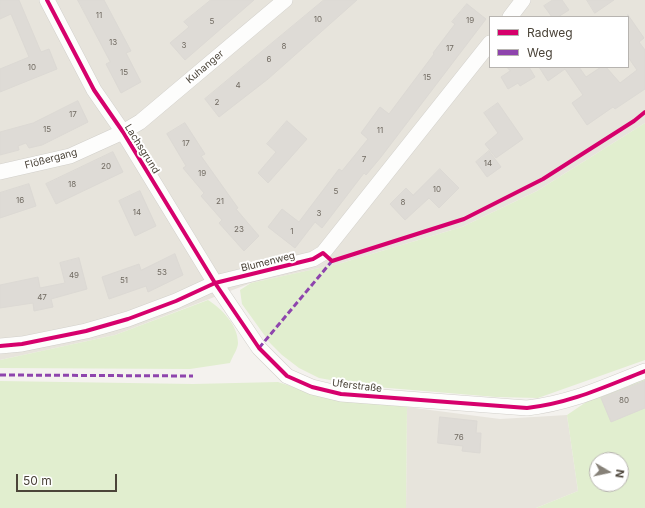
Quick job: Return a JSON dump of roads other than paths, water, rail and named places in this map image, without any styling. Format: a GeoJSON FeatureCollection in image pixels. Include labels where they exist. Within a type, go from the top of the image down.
{"type":"FeatureCollection","features":[{"type":"Feature","properties":{"kind":"street","name":"Lachsgrund"},"geometry":{"type":"LineString","coordinates":[[47,0],[94,90],[123,132],[216,283]]}},
{"type":"Feature","properties":{"kind":"street","name":"Kuhanger"},"geometry":{"type":"LineString","coordinates":[[123,132],[140,122],[285,0]]}},
{"type":"Feature","properties":{"kind":"street"},"geometry":{"type":"LineString","coordinates":[[511,16],[523,0]]}},
{"type":"Feature","properties":{"kind":"street","name":"Blumenweg"},"geometry":{"type":"LineString","coordinates":[[216,283],[313,259],[323,253],[489,43]]}},
{"type":"Feature","properties":{"kind":"street","name":"Flößergang"},"geometry":{"type":"LineString","coordinates":[[0,172],[70,156],[123,132]]}},
{"type":"Feature","properties":{"kind":"street"},"geometry":{"type":"LineString","coordinates":[[0,346],[22,344],[93,329],[176,301],[216,283]]}},
{"type":"Feature","properties":{"kind":"street","name":"Uferstraße"},"geometry":{"type":"LineString","coordinates":[[216,283],[259,348],[274,365],[288,376],[312,387],[341,394],[527,408],[551,405],[575,399],[645,371]]}}]}
